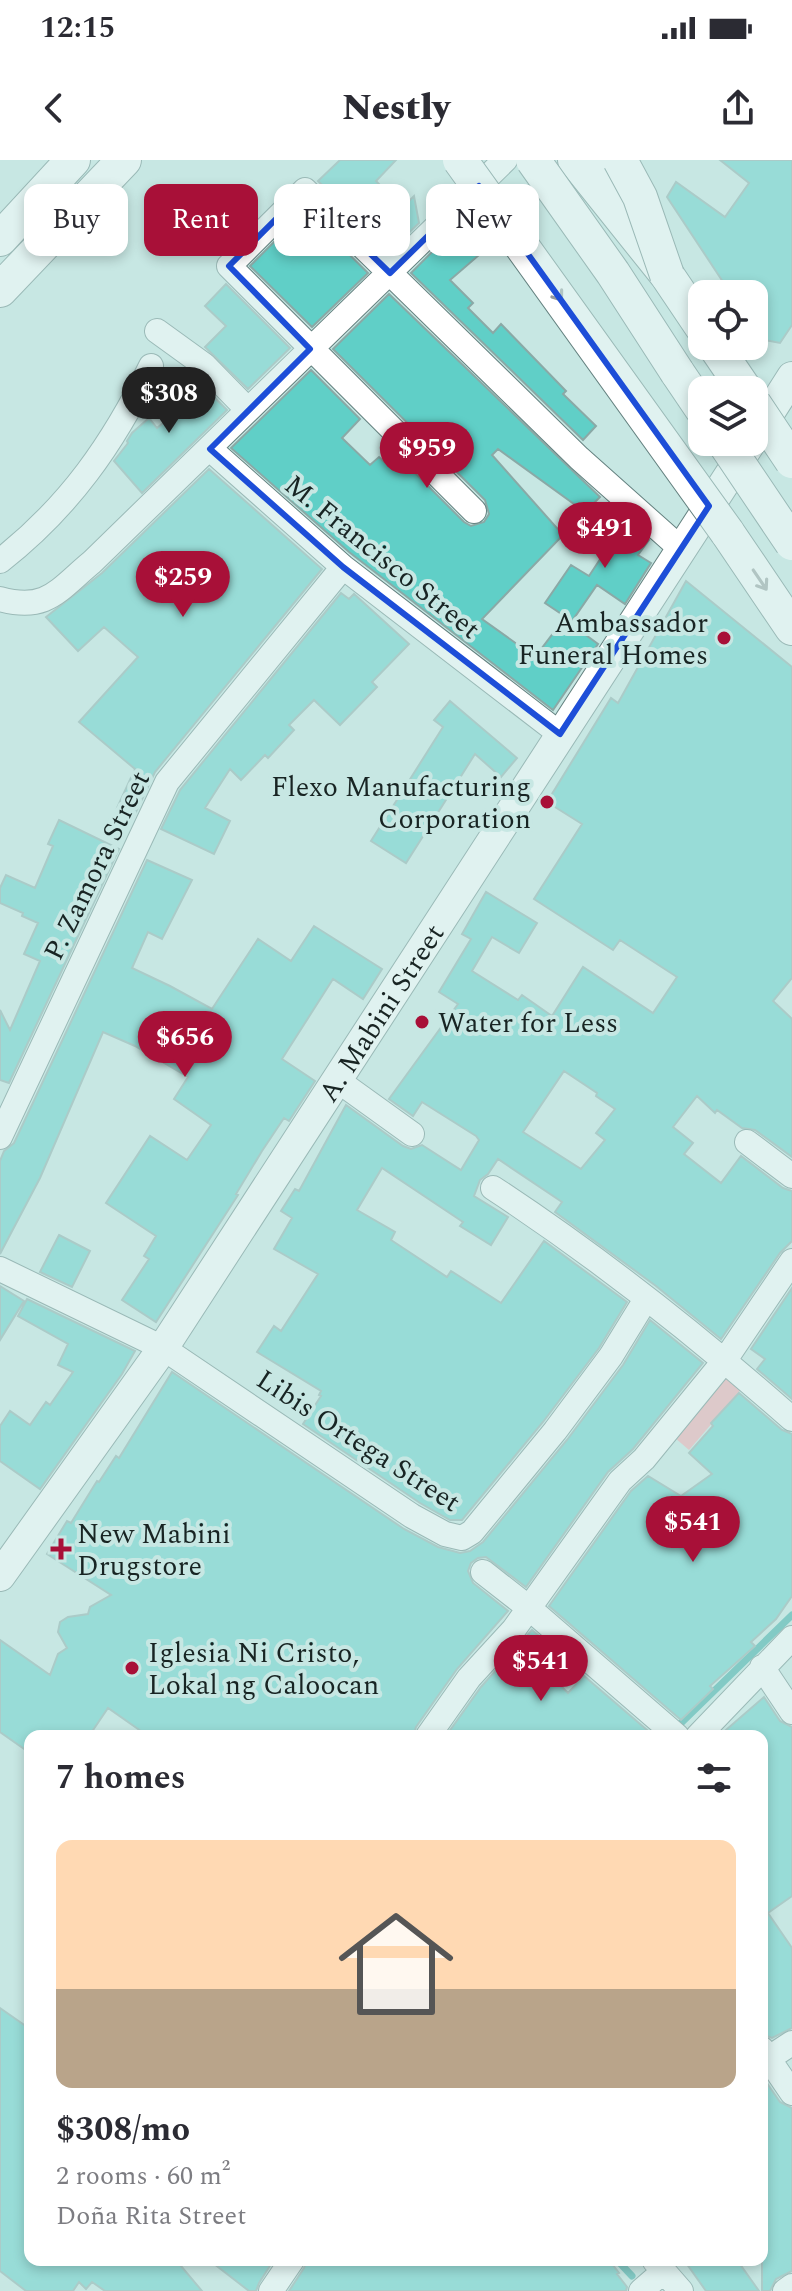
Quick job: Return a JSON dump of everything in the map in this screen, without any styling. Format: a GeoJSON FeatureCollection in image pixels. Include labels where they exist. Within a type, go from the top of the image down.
{"type":"FeatureCollection","features":[{"type":"Feature","properties":{"kind":"highway"},"geometry":{"type":"LineString","coordinates":[[0,208],[45,160]]}},
{"type":"Feature","properties":{"kind":"highway"},"geometry":{"type":"LineString","coordinates":[[0,239],[73,160]]}},
{"type":"Feature","properties":{"kind":"highway"},"geometry":{"type":"LineString","coordinates":[[0,290],[124,160]]}},
{"type":"Feature","properties":{"kind":"highway"},"geometry":{"type":"LineString","coordinates":[[460,160],[727,532],[792,628]]}},
{"type":"Feature","properties":{"kind":"highway"},"geometry":{"type":"LineString","coordinates":[[534,160],[688,388]]}},
{"type":"Feature","properties":{"kind":"highway"},"geometry":{"type":"LineString","coordinates":[[575,160],[667,275],[688,306]]}},
{"type":"Feature","properties":{"kind":"highway"},"geometry":{"type":"LineString","coordinates":[[620,160],[640,197],[667,275]]}},
{"type":"Feature","properties":{"kind":"highway"},"geometry":{"type":"LineString","coordinates":[[768,422],[792,461]]}},
{"type":"Feature","properties":{"kind":"highway"},"geometry":{"type":"LineString","coordinates":[[731,456],[792,543]]}},
{"type":"Feature","properties":{"kind":"main road"},"geometry":{"type":"LineString","coordinates":[[534,160],[688,396]]}},
{"type":"Feature","properties":{"kind":"main road"},"geometry":{"type":"LineString","coordinates":[[601,160],[688,289]]}},
{"type":"Feature","properties":{"kind":"main road"},"geometry":{"type":"LineString","coordinates":[[768,394],[792,377]]}},
{"type":"Feature","properties":{"kind":"main road"},"geometry":{"type":"LineString","coordinates":[[768,416],[792,444]]}},
{"type":"Feature","properties":{"kind":"main road","name":"A. Mabini Street"},"geometry":{"type":"LineString","coordinates":[[0,1576],[163,1348],[680,548],[729,456]]}},
{"type":"Feature","properties":{"kind":"main road"},"geometry":{"type":"LineString","coordinates":[[731,456],[792,555]]}},
{"type":"Feature","properties":{"kind":"street"},"geometry":{"type":"LineString","coordinates":[[0,599],[19,604],[47,600],[92,562],[505,160]]}},
{"type":"Feature","properties":{"kind":"street"},"geometry":{"type":"LineString","coordinates":[[474,511],[229,266],[305,190],[579,458],[680,548]]}},
{"type":"Feature","properties":{"kind":"street"},"geometry":{"type":"LineString","coordinates":[[157,331],[204,365],[247,409]]}},
{"type":"Feature","properties":{"kind":"street"},"geometry":{"type":"LineString","coordinates":[[0,561],[45,521],[91,469],[126,419],[151,366]]}},
{"type":"Feature","properties":{"kind":"street","name":"M. Francisco Street"},"geometry":{"type":"LineString","coordinates":[[210,449],[343,567],[560,734]]}},
{"type":"Feature","properties":{"kind":"street","name":"P. Zamora Street"},"geometry":{"type":"LineString","coordinates":[[0,1137],[167,782],[343,567]]}},
{"type":"Feature","properties":{"kind":"street"},"geometry":{"type":"LineString","coordinates":[[337,1080],[412,1134]]}},
{"type":"Feature","properties":{"kind":"street"},"geometry":{"type":"LineString","coordinates":[[747,1142],[792,1176]]}},
{"type":"Feature","properties":{"kind":"street"},"geometry":{"type":"LineString","coordinates":[[493,1188],[560,1232],[725,1360],[792,1419]]}},
{"type":"Feature","properties":{"kind":"street"},"geometry":{"type":"LineString","coordinates":[[432,1730],[469,1678],[514,1629],[620,1481],[644,1459],[725,1360],[792,1261]]}},
{"type":"Feature","properties":{"kind":"street","name":"Libis Ortega Street"},"geometry":{"type":"LineString","coordinates":[[0,1269],[163,1348],[412,1516],[445,1534],[462,1538],[472,1532],[555,1431],[611,1356],[646,1299]]}},
{"type":"Feature","properties":{"kind":"street"},"geometry":{"type":"LineString","coordinates":[[483,1572],[670,1730]]}},
{"type":"Feature","properties":{"kind":"street"},"geometry":{"type":"LineString","coordinates":[[704,1730],[792,1638]]}},
{"type":"Feature","properties":{"kind":"street"},"geometry":{"type":"LineString","coordinates":[[762,1667],[792,1712]]}},
{"type":"Feature","properties":{"kind":"street"},"geometry":{"type":"LineString","coordinates":[[768,2053],[792,2043]]}},
{"type":"Feature","properties":{"kind":"street"},"geometry":{"type":"LineString","coordinates":[[768,2058],[792,2093]]}},
{"type":"Feature","properties":{"kind":"street"},"geometry":{"type":"LineString","coordinates":[[271,2291],[288,2266]]}},
{"type":"Feature","properties":{"kind":"street"},"geometry":{"type":"LineString","coordinates":[[641,2291],[659,2266],[681,2291]]}},
{"type":"Feature","properties":{"kind":"street"},"geometry":{"type":"LineString","coordinates":[[785,2291],[792,2286]]}},
{"type":"Feature","properties":{"kind":"highlighted area"},"geometry":{"type":"Polygon","coordinates":[[[479,186],[709,506],[560,734],[343,567],[210,449],[310,349],[229,266],[305,190],[390,273],[479,186]]]}},
{"type":"Feature","properties":{"kind":"shaded area"},"geometry":{"type":"Polygon","coordinates":[[[716,1361],[744,1386],[689,1450],[660,1425],[716,1361]]]}},
{"type":"Feature","properties":{"kind":"building"},"geometry":{"type":"Polygon","coordinates":[[[340,160],[396,160],[376,181],[379,184],[321,184],[318,181],[340,160]]]}},
{"type":"Feature","properties":{"kind":"building"},"geometry":{"type":"Polygon","coordinates":[[[720,160],[792,160],[792,325],[780,343],[768,341],[768,280],[722,280],[667,197],[676,182],[725,217],[749,183],[720,160]]]}},
{"type":"Feature","properties":{"kind":"building"},"geometry":{"type":"Polygon","coordinates":[[[414,196],[419,223],[410,232],[410,200],[414,196]]]}},
{"type":"Feature","properties":{"kind":"building"},"geometry":{"type":"Polygon","coordinates":[[[274,242],[274,256],[351,256],[368,273],[312,327],[250,266],[274,242]]]}},
{"type":"Feature","properties":{"kind":"building"},"geometry":{"type":"Polygon","coordinates":[[[428,256],[478,256],[450,280],[473,303],[468,308],[493,333],[501,324],[596,426],[583,440],[411,273],[428,256]]]}},
{"type":"Feature","properties":{"kind":"building"},"geometry":{"type":"Polygon","coordinates":[[[226,284],[290,348],[248,389],[205,347],[226,326],[205,306],[226,284]]]}},
{"type":"Feature","properties":{"kind":"building"},"geometry":{"type":"Polygon","coordinates":[[[389,294],[600,497],[585,512],[498,449],[492,455],[563,535],[482,619],[535,657],[564,619],[598,644],[553,710],[349,552],[231,448],[311,370],[360,419],[342,438],[370,465],[379,457],[393,470],[402,460],[464,522],[471,526],[484,522],[489,514],[485,500],[333,349],[389,294]]]}},
{"type":"Feature","properties":{"kind":"building"},"geometry":{"type":"Polygon","coordinates":[[[189,372],[227,410],[142,493],[114,461],[132,433],[149,418],[157,428],[189,401],[175,384],[189,372]]]}},
{"type":"Feature","properties":{"kind":"building"},"geometry":{"type":"Polygon","coordinates":[[[209,469],[322,569],[155,772],[134,816],[117,808],[135,769],[79,722],[138,657],[104,627],[78,651],[46,617],[102,573],[209,469]]]}},
{"type":"Feature","properties":{"kind":"building"},"geometry":{"type":"Polygon","coordinates":[[[611,506],[649,540],[638,555],[651,563],[625,604],[597,585],[572,621],[545,603],[571,565],[589,576],[616,535],[600,523],[611,506]]]}},
{"type":"Feature","properties":{"kind":"building"},"geometry":{"type":"Polygon","coordinates":[[[686,581],[792,667],[792,978],[773,1001],[792,1019],[792,1157],[755,1130],[742,1128],[717,1110],[715,1113],[697,1096],[673,1127],[693,1143],[684,1154],[721,1183],[741,1156],[783,1188],[792,1191],[792,1241],[780,1253],[721,1339],[656,1286],[555,1212],[562,1202],[498,1159],[480,1180],[474,1196],[508,1217],[491,1245],[460,1226],[463,1222],[382,1168],[357,1210],[395,1232],[391,1240],[447,1277],[451,1271],[501,1303],[544,1241],[627,1302],[599,1348],[543,1422],[462,1520],[450,1520],[303,1424],[321,1391],[257,1352],[274,1326],[281,1331],[318,1274],[274,1249],[292,1218],[281,1211],[295,1189],[299,1191],[346,1105],[403,1146],[411,1149],[422,1145],[461,1170],[479,1140],[476,1136],[422,1102],[413,1116],[389,1099],[458,1004],[439,992],[471,939],[462,934],[486,892],[537,923],[519,953],[492,937],[472,971],[518,1000],[522,995],[552,1016],[583,967],[653,1013],[677,977],[620,940],[613,950],[534,899],[582,824],[547,802],[611,698],[618,703],[686,581]],[[564,1071],[523,1132],[581,1169],[605,1140],[596,1133],[615,1109],[596,1096],[597,1093],[564,1071]]]}},
{"type":"Feature","properties":{"kind":"building"},"geometry":{"type":"Polygon","coordinates":[[[341,593],[349,599],[354,594],[409,644],[372,682],[377,687],[340,725],[314,700],[289,725],[294,730],[268,758],[265,755],[241,780],[230,769],[205,808],[230,821],[214,854],[161,829],[180,790],[341,593]]]}},
{"type":"Feature","properties":{"kind":"building"},"geometry":{"type":"Polygon","coordinates":[[[450,701],[517,758],[501,777],[475,754],[406,863],[371,841],[443,727],[434,720],[450,701]]]}},
{"type":"Feature","properties":{"kind":"building"},"geometry":{"type":"Polygon","coordinates":[[[59,820],[119,849],[9,1083],[0,1080],[0,1010],[10,1030],[40,961],[24,954],[38,923],[0,903],[0,888],[6,875],[35,888],[53,846],[48,844],[59,820]]]}},
{"type":"Feature","properties":{"kind":"building"},"geometry":{"type":"Polygon","coordinates":[[[147,860],[192,880],[162,939],[148,932],[132,968],[212,1009],[258,939],[291,961],[314,926],[382,969],[363,999],[333,979],[282,1059],[315,1081],[289,1121],[284,1118],[262,1151],[238,1195],[156,1322],[122,1300],[149,1259],[144,1256],[156,1236],[106,1203],[150,1136],[187,1160],[211,1125],[174,1099],[188,1077],[135,1046],[103,1032],[40,1178],[0,1254],[0,1161],[4,1151],[14,1143],[147,860]]]}},
{"type":"Feature","properties":{"kind":"building"},"geometry":{"type":"Polygon","coordinates":[[[59,1235],[90,1251],[72,1287],[40,1272],[59,1235]]]}},
{"type":"Feature","properties":{"kind":"building"},"geometry":{"type":"Polygon","coordinates":[[[0,1286],[24,1301],[0,1340],[0,1286]]]}},
{"type":"Feature","properties":{"kind":"building"},"geometry":{"type":"Polygon","coordinates":[[[792,1288],[792,1399],[757,1369],[765,1359],[751,1349],[792,1288]]]}},
{"type":"Feature","properties":{"kind":"building"},"geometry":{"type":"Polygon","coordinates":[[[27,1299],[135,1351],[40,1489],[0,1461],[0,1426],[10,1411],[30,1425],[46,1402],[50,1405],[73,1372],[58,1365],[68,1344],[18,1316],[27,1299]]]}},
{"type":"Feature","properties":{"kind":"building"},"geometry":{"type":"Polygon","coordinates":[[[650,1320],[703,1363],[633,1449],[608,1472],[526,1587],[486,1557],[471,1563],[468,1571],[473,1583],[508,1611],[457,1669],[415,1730],[139,1730],[108,1708],[93,1730],[24,1730],[24,1749],[0,1732],[0,1640],[50,1675],[58,1654],[67,1648],[58,1632],[60,1622],[68,1617],[88,1614],[90,1607],[111,1595],[47,1554],[97,1481],[116,1456],[119,1458],[172,1372],[404,1529],[438,1547],[460,1553],[470,1551],[483,1542],[567,1440],[623,1365],[650,1320]]]}},
{"type":"Feature","properties":{"kind":"building"},"geometry":{"type":"Polygon","coordinates":[[[739,1393],[782,1430],[792,1434],[792,1596],[776,1619],[751,1642],[755,1646],[710,1686],[713,1689],[681,1720],[549,1606],[631,1491],[648,1476],[681,1496],[712,1474],[689,1453],[739,1393]]]}},
{"type":"Feature","properties":{"kind":"building"},"geometry":{"type":"Polygon","coordinates":[[[532,1630],[553,1648],[542,1667],[568,1693],[584,1676],[647,1730],[450,1730],[481,1687],[532,1630]]]}},
{"type":"Feature","properties":{"kind":"building"},"geometry":{"type":"Polygon","coordinates":[[[764,1697],[780,1721],[792,1727],[792,1896],[768,1913],[768,1730],[726,1730],[764,1697]]]}},
{"type":"Feature","properties":{"kind":"building"},"geometry":{"type":"Polygon","coordinates":[[[768,1913],[792,1948],[792,2028],[772,2038],[768,2036],[768,1913]]]}},
{"type":"Feature","properties":{"kind":"building"},"geometry":{"type":"Polygon","coordinates":[[[0,2008],[24,2025],[24,2266],[181,2266],[202,2291],[105,2291],[92,2282],[86,2289],[79,2282],[73,2291],[26,2291],[0,2271],[0,2008]]]}},
{"type":"Feature","properties":{"kind":"building"},"geometry":{"type":"Polygon","coordinates":[[[768,2085],[780,2102],[792,2108],[792,2271],[776,2279],[770,2291],[762,2291],[762,2266],[768,2266],[768,2085]]]}},
{"type":"Feature","properties":{"kind":"building"},"geometry":{"type":"Polygon","coordinates":[[[217,2266],[270,2266],[256,2291],[249,2291],[217,2266]]]}},
{"type":"Feature","properties":{"kind":"building"},"geometry":{"type":"Polygon","coordinates":[[[614,2266],[627,2287],[626,2291],[289,2291],[304,2268],[614,2266]]]}},
{"type":"Feature","properties":{"kind":"building"},"geometry":{"type":"Polygon","coordinates":[[[688,2266],[741,2266],[759,2291],[706,2291],[688,2266]]]}},
{"type":"Feature","properties":{"kind":"waterway"},"geometry":{"type":"LineString","coordinates":[[676,1728],[792,1615]]}},
{"type":"Feature","properties":{"kind":"waterway"},"geometry":{"type":"LineString","coordinates":[[623,2266],[632,2276]]}},
{"type":"Feature","properties":{"kind":"place","name":"Ambassador Funeral Homes"},"geometry":{"type":"Point","coordinates":[724,638]}},
{"type":"Feature","properties":{"kind":"place","name":"Flexo Manufacturing Corporation"},"geometry":{"type":"Point","coordinates":[547,802]}},
{"type":"Feature","properties":{"kind":"place","name":"Water for Less"},"geometry":{"type":"Point","coordinates":[422,1022]}},
{"type":"Feature","properties":{"kind":"place","name":"New Mabini Drugstore"},"geometry":{"type":"Point","coordinates":[61,1549]}},
{"type":"Feature","properties":{"kind":"place","name":"Iglesia Ni Cristo, Lokal ng Caloocan"},"geometry":{"type":"Point","coordinates":[132,1668]}}]}
